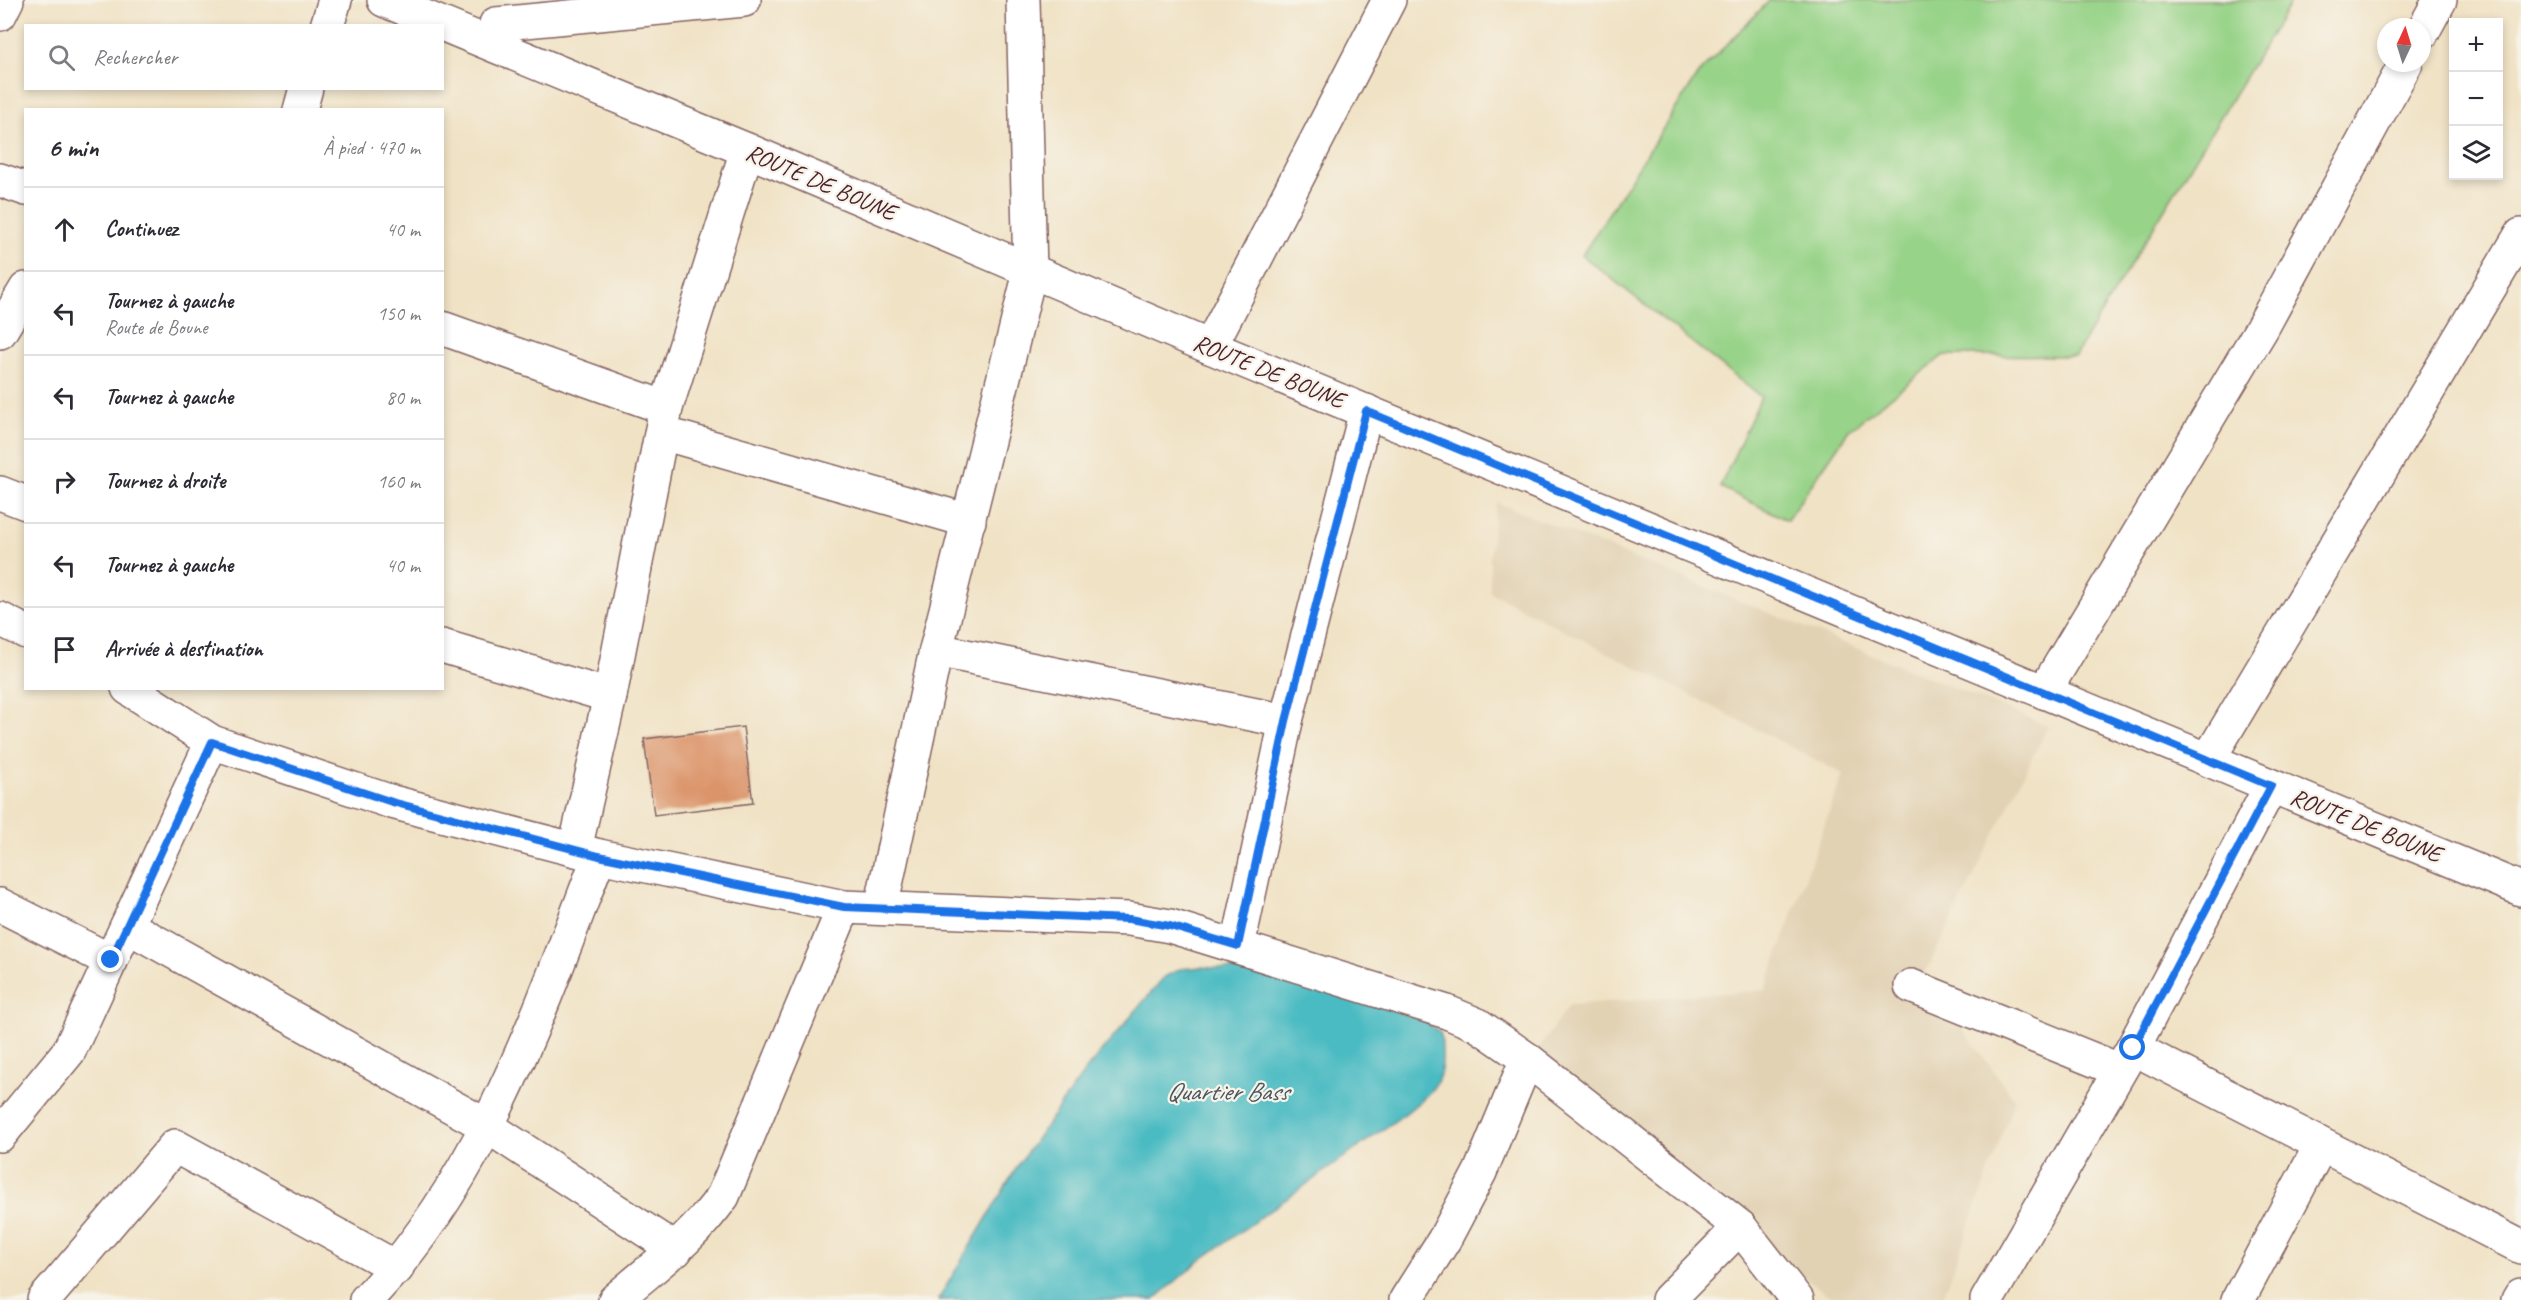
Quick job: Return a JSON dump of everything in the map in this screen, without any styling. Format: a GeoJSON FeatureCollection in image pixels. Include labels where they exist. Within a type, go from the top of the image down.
{"type":"FeatureCollection","features":[{"type":"Feature","properties":{"kind":"street"},"geometry":{"type":"LineString","coordinates":[[0,14],[7,0]]}},
{"type":"Feature","properties":{"kind":"street"},"geometry":{"type":"LineString","coordinates":[[328,24],[335,0]]}},
{"type":"Feature","properties":{"kind":"street","name":"ROUTE DE BOUNE"},"geometry":{"type":"LineString","coordinates":[[384,0],[497,22],[747,150],[1030,272],[2521,889]]}},
{"type":"Feature","properties":{"kind":"street"},"geometry":{"type":"LineString","coordinates":[[497,22],[744,0]]}},
{"type":"Feature","properties":{"kind":"street"},"geometry":{"type":"LineString","coordinates":[[881,908],[936,650],[1030,272],[1023,0]]}},
{"type":"Feature","properties":{"kind":"street"},"geometry":{"type":"LineString","coordinates":[[1210,347],[1389,0]]}},
{"type":"Feature","properties":{"kind":"street"},"geometry":{"type":"LineString","coordinates":[[2430,18],[2440,0]]}},
{"type":"Feature","properties":{"kind":"street"},"geometry":{"type":"LineString","coordinates":[[2044,692],[2262,328],[2401,72]]}},
{"type":"Feature","properties":{"kind":"street"},"geometry":{"type":"LineString","coordinates":[[301,108],[305,90]]}},
{"type":"Feature","properties":{"kind":"street"},"geometry":{"type":"LineString","coordinates":[[366,1300],[397,1268],[437,1214],[487,1126],[549,988],[587,853],[610,696],[664,421],[747,150]]}},
{"type":"Feature","properties":{"kind":"street"},"geometry":{"type":"LineString","coordinates":[[0,180],[24,188]]}},
{"type":"Feature","properties":{"kind":"street"},"geometry":{"type":"LineString","coordinates":[[2208,760],[2521,235]]}},
{"type":"Feature","properties":{"kind":"street"},"geometry":{"type":"LineString","coordinates":[[0,332],[24,292]]}},
{"type":"Feature","properties":{"kind":"street"},"geometry":{"type":"LineString","coordinates":[[444,329],[664,421],[969,521]]}},
{"type":"Feature","properties":{"kind":"street"},"geometry":{"type":"LineString","coordinates":[[1238,946],[1286,721],[1366,411]]}},
{"type":"Feature","properties":{"kind":"street"},"geometry":{"type":"LineString","coordinates":[[0,493],[24,502]]}},
{"type":"Feature","properties":{"kind":"street"},"geometry":{"type":"LineString","coordinates":[[0,619],[24,631]]}},
{"type":"Feature","properties":{"kind":"street"},"geometry":{"type":"LineString","coordinates":[[444,647],[610,696]]}},
{"type":"Feature","properties":{"kind":"street"},"geometry":{"type":"LineString","coordinates":[[936,650],[1286,721]]}},
{"type":"Feature","properties":{"kind":"street"},"geometry":{"type":"LineString","coordinates":[[131,690],[212,742],[392,802],[587,853],[844,907],[1129,919],[1170,926],[1447,1012],[1478,1025],[1527,1059],[1740,1227],[1797,1300]]}},
{"type":"Feature","properties":{"kind":"street"},"geometry":{"type":"LineString","coordinates":[[0,1135],[69,1051],[212,742]]}},
{"type":"Feature","properties":{"kind":"street"},"geometry":{"type":"LineString","coordinates":[[1987,1300],[2126,1059],[2271,786]]}},
{"type":"Feature","properties":{"kind":"street"},"geometry":{"type":"LineString","coordinates":[[0,904],[111,960]]}},
{"type":"Feature","properties":{"kind":"street"},"geometry":{"type":"LineString","coordinates":[[615,1300],[676,1250],[703,1223],[723,1196],[844,907]]}},
{"type":"Feature","properties":{"kind":"street"},"geometry":{"type":"LineString","coordinates":[[127,926],[487,1126],[676,1250]]}},
{"type":"Feature","properties":{"kind":"street"},"geometry":{"type":"LineString","coordinates":[[1911,986],[2126,1059],[2321,1145],[2521,1247]]}},
{"type":"Feature","properties":{"kind":"street"},"geometry":{"type":"LineString","coordinates":[[1406,1300],[1465,1202],[1480,1172],[1527,1059]]}},
{"type":"Feature","properties":{"kind":"street"},"geometry":{"type":"LineString","coordinates":[[2238,1300],[2321,1145]]}},
{"type":"Feature","properties":{"kind":"street"},"geometry":{"type":"LineString","coordinates":[[44,1300],[175,1146],[397,1268]]}},
{"type":"Feature","properties":{"kind":"street"},"geometry":{"type":"LineString","coordinates":[[1668,1300],[1740,1227]]}},
{"type":"Feature","properties":{"kind":"street"},"geometry":{"type":"LineString","coordinates":[[2518,1300],[2521,1294]]}},
{"type":"Feature","properties":{"kind":"shaded area"},"geometry":{"type":"Polygon","coordinates":[[[1496,502],[2048,726],[1924,976],[2015,1100],[1942,1300],[1834,1300],[1531,1059],[1569,1005],[1765,990],[1843,774],[1490,592],[1490,558],[1496,502]]]}},
{"type":"Feature","properties":{"kind":"green space"},"geometry":{"type":"Polygon","coordinates":[[[1770,0],[2292,0],[2075,356],[1944,355],[1849,430],[1787,520],[1720,487],[1761,397],[1582,255],[1698,74],[1770,0]]]}},
{"type":"Feature","properties":{"kind":"water","name":"Quartier Bass"},"geometry":{"type":"Polygon","coordinates":[[[1201,967],[1286,974],[1425,1021],[1441,1034],[1442,1062],[1438,1080],[1433,1088],[1406,1113],[1198,1262],[1154,1300],[938,1300],[1020,1162],[1085,1071],[1164,977],[1180,969],[1201,967]]]}},
{"type":"Feature","properties":{"kind":"building"},"geometry":{"type":"Polygon","coordinates":[[[743,727],[753,803],[654,815],[644,739],[743,727]]]}},
{"type":"Feature","properties":{"kind":"route"},"geometry":{"type":"LineString","coordinates":[[111,960],[212,742],[392,802],[599,856],[844,907],[1129,919],[1170,926],[1238,946],[1286,721],[1366,411],[2271,786],[2133,1048]]}}]}
